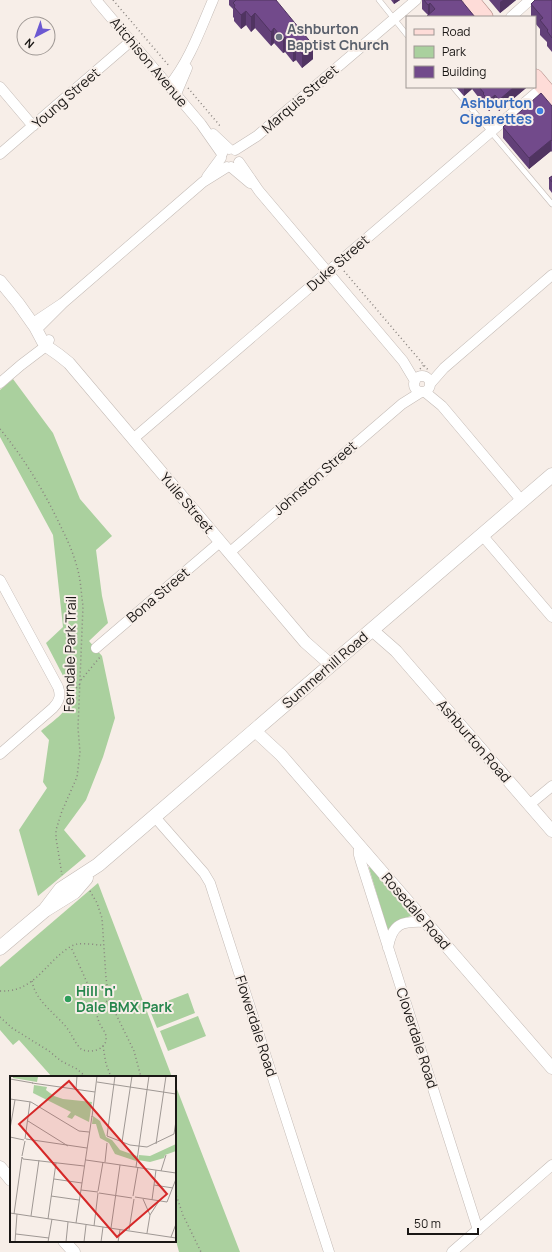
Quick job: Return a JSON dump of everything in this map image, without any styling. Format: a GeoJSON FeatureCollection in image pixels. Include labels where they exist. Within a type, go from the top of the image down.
{"type":"FeatureCollection","features":[{"type":"Feature","properties":{"kind":"main road"},"geometry":{"type":"LineString","coordinates":[[470,0],[484,16]]}},
{"type":"Feature","properties":{"kind":"main road","name":"Summerhill Road"},"geometry":{"type":"LineString","coordinates":[[0,948],[45,910],[74,892],[98,865],[154,816],[552,475]]}},
{"type":"Feature","properties":{"kind":"main road","name":"Summerhill Road"},"geometry":{"type":"LineString","coordinates":[[45,910],[57,893],[98,865]]}},
{"type":"Feature","properties":{"kind":"street","name":"Aitchison Avenue"},"geometry":{"type":"LineString","coordinates":[[96,0],[403,361],[424,383],[522,501]]}},
{"type":"Feature","properties":{"kind":"street"},"geometry":{"type":"LineString","coordinates":[[169,86],[189,57],[213,0]]}},
{"type":"Feature","properties":{"kind":"street","name":"Marquis Street"},"geometry":{"type":"LineString","coordinates":[[37,324],[416,0]]}},
{"type":"Feature","properties":{"kind":"street"},"geometry":{"type":"LineString","coordinates":[[512,16],[530,0]]}},
{"type":"Feature","properties":{"kind":"street","name":"Young Street"},"geometry":{"type":"LineString","coordinates":[[0,154],[131,41]]}},
{"type":"Feature","properties":{"kind":"street"},"geometry":{"type":"LineString","coordinates":[[176,94],[186,71],[189,57]]}},
{"type":"Feature","properties":{"kind":"street"},"geometry":{"type":"LineString","coordinates":[[0,86],[33,126]]}},
{"type":"Feature","properties":{"kind":"street","name":"Duke Street"},"geometry":{"type":"LineString","coordinates":[[132,439],[543,87]]}},
{"type":"Feature","properties":{"kind":"street","name":"Johnston Street"},"geometry":{"type":"LineString","coordinates":[[229,553],[402,404],[424,383],[444,368],[552,275]]}},
{"type":"Feature","properties":{"kind":"street","name":"Yuile Street"},"geometry":{"type":"LineString","coordinates":[[0,281],[18,303],[29,312],[37,324],[46,343],[61,350],[69,363],[132,439],[327,668]]}},
{"type":"Feature","properties":{"kind":"street"},"geometry":{"type":"LineString","coordinates":[[0,383],[46,343]]}},
{"type":"Feature","properties":{"kind":"street"},"geometry":{"type":"LineString","coordinates":[[482,535],[552,617]]}},
{"type":"Feature","properties":{"kind":"street","name":"Bona Street"},"geometry":{"type":"LineString","coordinates":[[100,651],[220,542]]}},
{"type":"Feature","properties":{"kind":"street"},"geometry":{"type":"LineString","coordinates":[[0,580],[58,686],[60,693],[59,700],[56,704],[0,754]]}},
{"type":"Feature","properties":{"kind":"street","name":"Ashburton Road"},"geometry":{"type":"LineString","coordinates":[[375,627],[552,832]]}},
{"type":"Feature","properties":{"kind":"street","name":"Rosedale Road"},"geometry":{"type":"LineString","coordinates":[[258,727],[552,1068]]}},
{"type":"Feature","properties":{"kind":"street"},"geometry":{"type":"LineString","coordinates":[[529,805],[552,786]]}},
{"type":"Feature","properties":{"kind":"street","name":"Flowerdale Road"},"geometry":{"type":"LineString","coordinates":[[154,816],[204,873],[210,883],[329,1252]]}},
{"type":"Feature","properties":{"kind":"street","name":"Cloverdale Road"},"geometry":{"type":"LineString","coordinates":[[359,845],[359,855],[478,1230]]}},
{"type":"Feature","properties":{"kind":"street"},"geometry":{"type":"LineString","coordinates":[[388,948],[390,937],[394,930],[401,924],[407,921],[425,922]]}},
{"type":"Feature","properties":{"kind":"street"},"geometry":{"type":"LineString","coordinates":[[452,1252],[552,1166]]}},
{"type":"Feature","properties":{"kind":"street"},"geometry":{"type":"LineString","coordinates":[[0,1167],[10,1179]]}},
{"type":"Feature","properties":{"kind":"street"},"geometry":{"type":"LineString","coordinates":[[65,1242],[74,1252]]}},
{"type":"Feature","properties":{"kind":"lane"},"geometry":{"type":"LineString","coordinates":[[379,0],[406,34]]}},
{"type":"Feature","properties":{"kind":"lane"},"geometry":{"type":"LineString","coordinates":[[454,88],[552,204]]}},
{"type":"Feature","properties":{"kind":"path"},"geometry":{"type":"LineString","coordinates":[[343,271],[424,383]]}},
{"type":"Feature","properties":{"kind":"path","name":"Ferndale Park Trail"},"geometry":{"type":"LineString","coordinates":[[0,429],[10,441],[48,500],[72,550],[78,568],[83,606],[78,728],[80,752],[77,777],[62,811],[56,830],[61,872],[64,879],[69,884]]}},
{"type":"Feature","properties":{"kind":"path"},"geometry":{"type":"LineString","coordinates":[[80,681],[100,651]]}},
{"type":"Feature","properties":{"kind":"path"},"geometry":{"type":"LineString","coordinates":[[71,694],[80,684]]}},
{"type":"Feature","properties":{"kind":"path"},"geometry":{"type":"LineString","coordinates":[[89,890],[102,918],[103,945],[109,1000],[134,1051],[141,1076]]}},
{"type":"Feature","properties":{"kind":"path"},"geometry":{"type":"LineString","coordinates":[[0,991],[5,992],[23,988],[62,952],[78,944],[103,945]]}},
{"type":"Feature","properties":{"kind":"path"},"geometry":{"type":"LineString","coordinates":[[32,981],[33,988],[37,995],[64,1025],[81,1050],[90,1052],[103,1046],[106,1041],[106,1037],[99,1023],[96,1008],[72,947]]}},
{"type":"Feature","properties":{"kind":"path"},"geometry":{"type":"LineString","coordinates":[[96,1008],[109,1000]]}},
{"type":"Feature","properties":{"kind":"path"},"geometry":{"type":"LineString","coordinates":[[0,1017],[12,1028],[49,1051],[61,1061],[77,1069],[85,1076]]}},
{"type":"Feature","properties":{"kind":"path"},"geometry":{"type":"LineString","coordinates":[[103,1046],[106,1064],[111,1076]]}},
{"type":"Feature","properties":{"kind":"path"},"geometry":{"type":"LineString","coordinates":[[176,1195],[183,1215],[201,1252]]}},
{"type":"Feature","properties":{"kind":"green space"},"geometry":{"type":"Polygon","coordinates":[[[13,379],[53,433],[80,499],[112,536],[96,550],[102,596],[108,623],[89,641],[102,656],[115,718],[103,757],[86,800],[64,830],[86,856],[38,896],[19,830],[47,788],[43,782],[49,740],[41,731],[65,710],[71,699],[72,693],[46,643],[63,627],[53,535],[0,437],[0,390],[13,379]]]}},
{"type":"Feature","properties":{"kind":"green space"},"geometry":{"type":"Polygon","coordinates":[[[370,866],[413,915],[398,921],[389,930],[387,928],[369,868],[370,866]]]}},
{"type":"Feature","properties":{"kind":"green space"},"geometry":{"type":"Polygon","coordinates":[[[98,883],[172,1076],[51,1076],[19,1040],[13,1045],[0,1030],[0,967],[98,883]]]}},
{"type":"Feature","properties":{"kind":"green space"},"geometry":{"type":"Polygon","coordinates":[[[188,993],[195,1013],[157,1028],[149,1008],[188,993]]]}},
{"type":"Feature","properties":{"kind":"green space"},"geometry":{"type":"Polygon","coordinates":[[[198,1016],[206,1036],[168,1051],[160,1031],[198,1016]]]}},
{"type":"Feature","properties":{"kind":"green space"},"geometry":{"type":"Polygon","coordinates":[[[176,1087],[240,1252],[179,1252],[176,1241],[176,1087]]]}},
{"type":"Feature","properties":{"kind":"building"},"geometry":{"type":"Polygon","coordinates":[[[236,0],[276,0],[313,45],[302,54],[296,46],[293,48],[285,37],[283,39],[274,28],[271,32],[255,13],[251,17],[246,11],[241,15],[234,7],[235,5],[233,3],[236,0]]]}},
{"type":"Feature","properties":{"kind":"building"},"geometry":{"type":"Polygon","coordinates":[[[424,0],[461,0],[474,16],[427,16],[435,9],[430,3],[428,5],[424,0]]]}},
{"type":"Feature","properties":{"kind":"building"},"geometry":{"type":"Polygon","coordinates":[[[535,0],[552,0],[552,38],[540,20],[543,18],[531,4],[535,0]]]}},
{"type":"Feature","properties":{"kind":"building"},"geometry":{"type":"Polygon","coordinates":[[[480,88],[513,88],[499,100],[495,95],[489,100],[483,94],[484,93],[480,88]]]}},
{"type":"Feature","properties":{"kind":"building"},"geometry":{"type":"Polygon","coordinates":[[[541,93],[552,106],[552,141],[551,140],[529,158],[503,127],[541,93]]]}},
{"type":"Feature","properties":{"kind":"place","name":"Ashburton Baptist Church"},"geometry":{"type":"Point","coordinates":[279,37]}},
{"type":"Feature","properties":{"kind":"place","name":"Ashburton Cigarettes"},"geometry":{"type":"Point","coordinates":[540,111]}},
{"type":"Feature","properties":{"kind":"place","name":"Hill 'n' Dale BMX Park"},"geometry":{"type":"Point","coordinates":[68,999]}}]}
